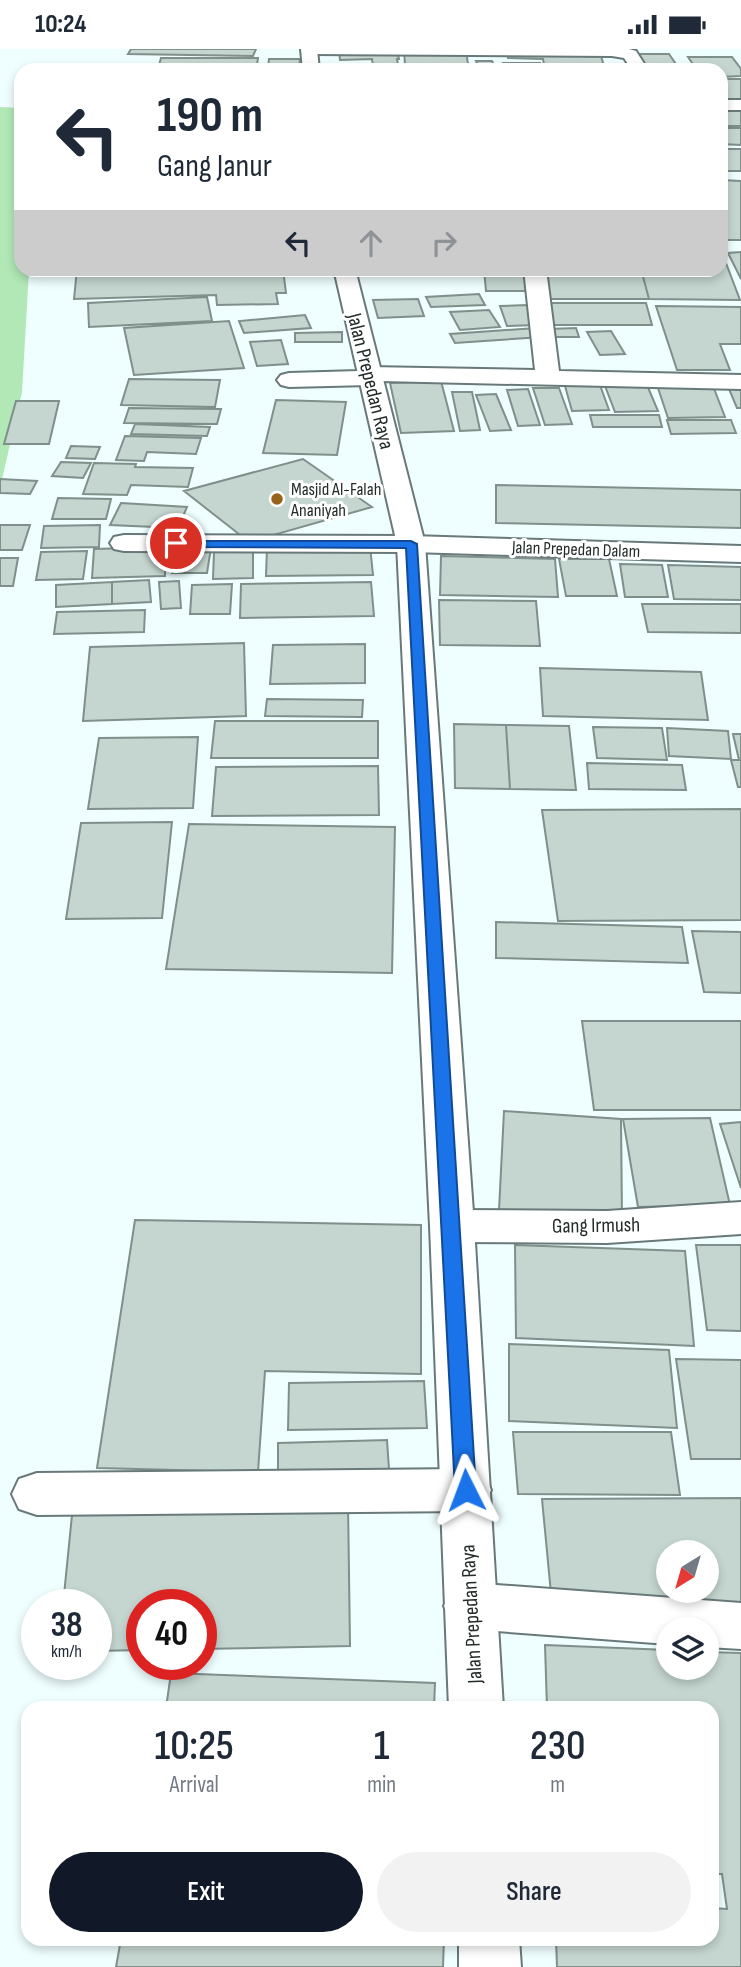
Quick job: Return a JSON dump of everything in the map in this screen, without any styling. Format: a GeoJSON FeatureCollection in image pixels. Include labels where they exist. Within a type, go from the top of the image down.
{"type":"FeatureCollection","features":[{"type":"Feature","properties":{"kind":"street"},"geometry":{"type":"LineString","coordinates":[[309,49],[558,49],[624,52],[631,55],[636,63]]}},
{"type":"Feature","properties":{"kind":"street","name":"Jalan Prepedan Raya"},"geometry":{"type":"LineString","coordinates":[[346,277],[411,544],[452,1226],[476,1701]]}},
{"type":"Feature","properties":{"kind":"street"},"geometry":{"type":"LineString","coordinates":[[536,277],[548,379]]}},
{"type":"Feature","properties":{"kind":"street"},"geometry":{"type":"LineString","coordinates":[[289,380],[370,376],[741,382]]}},
{"type":"Feature","properties":{"kind":"street","name":"Jalan Prepedan Dalam"},"geometry":{"type":"LineString","coordinates":[[124,543],[411,544],[741,554]]}},
{"type":"Feature","properties":{"kind":"street","name":"Gang Irmush"},"geometry":{"type":"LineString","coordinates":[[452,1226],[607,1227],[741,1218]]}},
{"type":"Feature","properties":{"kind":"street"},"geometry":{"type":"LineString","coordinates":[[37,1494],[466,1490]]}},
{"type":"Feature","properties":{"kind":"street"},"geometry":{"type":"LineString","coordinates":[[470,1606],[741,1626]]}},
{"type":"Feature","properties":{"kind":"street"},"geometry":{"type":"LineString","coordinates":[[488,1946],[490,1967]]}},
{"type":"Feature","properties":{"kind":"green space"},"geometry":{"type":"Polygon","coordinates":[[[0,107],[14,108],[14,277],[29,277],[22,392],[0,488],[0,107]]]}},
{"type":"Feature","properties":{"kind":"building"},"geometry":{"type":"Polygon","coordinates":[[[131,49],[256,49],[253,56],[128,54],[131,49]]]}},
{"type":"Feature","properties":{"kind":"building"},"geometry":{"type":"Polygon","coordinates":[[[339,50],[397,50],[399,59],[398,63],[373,63],[372,59],[340,60],[339,50]]]}},
{"type":"Feature","properties":{"kind":"building"},"geometry":{"type":"Polygon","coordinates":[[[404,51],[466,51],[468,63],[405,63],[404,51]]]}},
{"type":"Feature","properties":{"kind":"building"},"geometry":{"type":"Polygon","coordinates":[[[507,51],[600,52],[603,63],[544,63],[543,59],[508,58],[507,51]]]}},
{"type":"Feature","properties":{"kind":"building"},"geometry":{"type":"Polygon","coordinates":[[[638,54],[669,54],[675,63],[644,63],[638,54]]]}},
{"type":"Feature","properties":{"kind":"building"},"geometry":{"type":"Polygon","coordinates":[[[688,57],[732,57],[741,69],[741,76],[728,77],[728,63],[692,63],[688,57]]]}},
{"type":"Feature","properties":{"kind":"building"},"geometry":{"type":"Polygon","coordinates":[[[161,58],[258,58],[257,63],[160,63],[161,58]]]}},
{"type":"Feature","properties":{"kind":"building"},"geometry":{"type":"Polygon","coordinates":[[[269,59],[300,59],[300,63],[268,63],[269,59]]]}},
{"type":"Feature","properties":{"kind":"building"},"geometry":{"type":"Polygon","coordinates":[[[476,61],[493,63],[477,63],[476,61]]]}},
{"type":"Feature","properties":{"kind":"building"},"geometry":{"type":"Polygon","coordinates":[[[728,79],[741,79],[741,103],[728,103],[728,79]]]}},
{"type":"Feature","properties":{"kind":"building"},"geometry":{"type":"Polygon","coordinates":[[[728,107],[741,107],[741,126],[728,126],[728,107]]]}},
{"type":"Feature","properties":{"kind":"building"},"geometry":{"type":"Polygon","coordinates":[[[728,128],[741,128],[741,145],[728,144],[728,128]]]}},
{"type":"Feature","properties":{"kind":"building"},"geometry":{"type":"Polygon","coordinates":[[[728,149],[741,149],[741,171],[728,171],[728,149]]]}},
{"type":"Feature","properties":{"kind":"building"},"geometry":{"type":"Polygon","coordinates":[[[728,180],[741,181],[741,240],[728,240],[728,180]]]}},
{"type":"Feature","properties":{"kind":"building"},"geometry":{"type":"Polygon","coordinates":[[[741,252],[741,279],[728,253],[741,252]]]}},
{"type":"Feature","properties":{"kind":"building"},"geometry":{"type":"Polygon","coordinates":[[[728,268],[740,300],[649,299],[643,277],[728,277],[728,268]]]}},
{"type":"Feature","properties":{"kind":"building"},"geometry":{"type":"Polygon","coordinates":[[[76,277],[284,277],[286,293],[276,293],[278,304],[217,305],[216,295],[74,299],[76,277]]]}},
{"type":"Feature","properties":{"kind":"building"},"geometry":{"type":"Polygon","coordinates":[[[485,277],[531,277],[534,291],[486,291],[485,277]]]}},
{"type":"Feature","properties":{"kind":"building"},"geometry":{"type":"Polygon","coordinates":[[[545,277],[643,277],[649,299],[549,299],[545,277]]]}},
{"type":"Feature","properties":{"kind":"building"},"geometry":{"type":"Polygon","coordinates":[[[479,294],[485,305],[431,307],[426,297],[479,294]]]}},
{"type":"Feature","properties":{"kind":"building"},"geometry":{"type":"Polygon","coordinates":[[[207,297],[212,321],[89,327],[88,303],[207,297]]]}},
{"type":"Feature","properties":{"kind":"building"},"geometry":{"type":"Polygon","coordinates":[[[418,299],[424,316],[378,318],[373,300],[418,299]]]}},
{"type":"Feature","properties":{"kind":"building"},"geometry":{"type":"Polygon","coordinates":[[[545,303],[646,303],[652,325],[548,325],[545,303]]]}},
{"type":"Feature","properties":{"kind":"building"},"geometry":{"type":"Polygon","coordinates":[[[527,305],[535,325],[507,326],[500,306],[527,305]]]}},
{"type":"Feature","properties":{"kind":"building"},"geometry":{"type":"Polygon","coordinates":[[[656,306],[741,307],[741,344],[720,344],[730,370],[677,370],[656,306]]]}},
{"type":"Feature","properties":{"kind":"building"},"geometry":{"type":"Polygon","coordinates":[[[489,310],[500,327],[460,330],[450,312],[489,310]]]}},
{"type":"Feature","properties":{"kind":"building"},"geometry":{"type":"Polygon","coordinates":[[[305,315],[311,328],[244,333],[239,321],[305,315]]]}},
{"type":"Feature","properties":{"kind":"building"},"geometry":{"type":"Polygon","coordinates":[[[229,321],[244,368],[134,375],[124,328],[229,321]]]}},
{"type":"Feature","properties":{"kind":"building"},"geometry":{"type":"Polygon","coordinates":[[[536,328],[542,337],[455,343],[450,334],[536,328]]]}},
{"type":"Feature","properties":{"kind":"building"},"geometry":{"type":"Polygon","coordinates":[[[576,328],[579,337],[552,337],[549,329],[576,328]]]}},
{"type":"Feature","properties":{"kind":"building"},"geometry":{"type":"Polygon","coordinates":[[[611,331],[625,354],[600,355],[587,332],[611,331]]]}},
{"type":"Feature","properties":{"kind":"building"},"geometry":{"type":"Polygon","coordinates":[[[342,332],[342,342],[295,342],[295,333],[342,332]]]}},
{"type":"Feature","properties":{"kind":"building"},"geometry":{"type":"Polygon","coordinates":[[[281,340],[288,364],[257,366],[250,342],[281,340]]]}},
{"type":"Feature","properties":{"kind":"building"},"geometry":{"type":"Polygon","coordinates":[[[129,379],[220,380],[215,407],[121,405],[129,379]]]}},
{"type":"Feature","properties":{"kind":"building"},"geometry":{"type":"Polygon","coordinates":[[[441,381],[454,431],[401,433],[390,383],[441,381]]]}},
{"type":"Feature","properties":{"kind":"building"},"geometry":{"type":"Polygon","coordinates":[[[600,385],[609,410],[572,411],[565,386],[600,385]]]}},
{"type":"Feature","properties":{"kind":"building"},"geometry":{"type":"Polygon","coordinates":[[[647,385],[658,411],[615,412],[605,386],[647,385]]]}},
{"type":"Feature","properties":{"kind":"building"},"geometry":{"type":"Polygon","coordinates":[[[713,386],[725,417],[668,418],[658,388],[713,386]]]}},
{"type":"Feature","properties":{"kind":"building"},"geometry":{"type":"Polygon","coordinates":[[[533,388],[559,388],[572,424],[545,425],[533,388]]]}},
{"type":"Feature","properties":{"kind":"building"},"geometry":{"type":"Polygon","coordinates":[[[528,389],[540,425],[518,426],[507,390],[528,389]]]}},
{"type":"Feature","properties":{"kind":"building"},"geometry":{"type":"Polygon","coordinates":[[[729,389],[741,389],[741,408],[737,408],[729,389]]]}},
{"type":"Feature","properties":{"kind":"building"},"geometry":{"type":"Polygon","coordinates":[[[452,392],[472,392],[480,430],[460,431],[452,392]]]}},
{"type":"Feature","properties":{"kind":"building"},"geometry":{"type":"Polygon","coordinates":[[[496,394],[511,430],[490,431],[476,395],[496,394]]]}},
{"type":"Feature","properties":{"kind":"building"},"geometry":{"type":"Polygon","coordinates":[[[276,400],[346,402],[337,455],[263,453],[276,400]]]}},
{"type":"Feature","properties":{"kind":"building"},"geometry":{"type":"Polygon","coordinates":[[[16,401],[59,401],[49,444],[4,444],[16,401]]]}},
{"type":"Feature","properties":{"kind":"building"},"geometry":{"type":"Polygon","coordinates":[[[129,408],[221,409],[217,424],[124,423],[129,408]]]}},
{"type":"Feature","properties":{"kind":"building"},"geometry":{"type":"Polygon","coordinates":[[[590,415],[659,415],[662,427],[593,427],[590,415]]]}},
{"type":"Feature","properties":{"kind":"building"},"geometry":{"type":"Polygon","coordinates":[[[667,420],[731,420],[736,433],[671,434],[667,420]]]}},
{"type":"Feature","properties":{"kind":"building"},"geometry":{"type":"Polygon","coordinates":[[[135,424],[210,427],[207,436],[131,434],[135,424]]]}},
{"type":"Feature","properties":{"kind":"building"},"geometry":{"type":"Polygon","coordinates":[[[125,436],[201,438],[196,454],[147,452],[144,461],[116,460],[125,436]]]}},
{"type":"Feature","properties":{"kind":"building"},"geometry":{"type":"Polygon","coordinates":[[[71,446],[100,447],[95,459],[66,458],[71,446]]]}},
{"type":"Feature","properties":{"kind":"building","name":"Masjid Al-Falah Ananiyah"},"geometry":{"type":"Polygon","coordinates":[[[303,459],[372,507],[249,542],[184,491],[303,459]]]}},
{"type":"Feature","properties":{"kind":"building"},"geometry":{"type":"Polygon","coordinates":[[[61,462],[91,463],[83,478],[52,476],[61,462]]]}},
{"type":"Feature","properties":{"kind":"building"},"geometry":{"type":"Polygon","coordinates":[[[94,463],[193,468],[188,487],[131,485],[127,495],[83,494],[94,463]]]}},
{"type":"Feature","properties":{"kind":"building"},"geometry":{"type":"Polygon","coordinates":[[[0,479],[37,481],[30,494],[0,493],[0,479]]]}},
{"type":"Feature","properties":{"kind":"building"},"geometry":{"type":"Polygon","coordinates":[[[496,485],[741,490],[741,528],[496,523],[496,485]]]}},
{"type":"Feature","properties":{"kind":"building"},"geometry":{"type":"Polygon","coordinates":[[[58,498],[111,499],[106,519],[52,519],[58,498]]]}},
{"type":"Feature","properties":{"kind":"building"},"geometry":{"type":"Polygon","coordinates":[[[121,503],[187,507],[178,528],[110,525],[121,503]]]}},
{"type":"Feature","properties":{"kind":"building"},"geometry":{"type":"Polygon","coordinates":[[[0,525],[30,525],[22,550],[0,550],[0,525]]]}},
{"type":"Feature","properties":{"kind":"building"},"geometry":{"type":"Polygon","coordinates":[[[100,525],[99,547],[41,548],[44,526],[100,525]]]}},
{"type":"Feature","properties":{"kind":"building"},"geometry":{"type":"Polygon","coordinates":[[[370,546],[373,575],[266,576],[267,548],[370,546]]]}},
{"type":"Feature","properties":{"kind":"building"},"geometry":{"type":"Polygon","coordinates":[[[165,547],[165,576],[92,578],[94,549],[165,547]]]}},
{"type":"Feature","properties":{"kind":"building"},"geometry":{"type":"Polygon","coordinates":[[[178,548],[211,548],[207,573],[172,573],[178,548]]]}},
{"type":"Feature","properties":{"kind":"building"},"geometry":{"type":"Polygon","coordinates":[[[87,551],[83,579],[36,580],[41,552],[87,551]]]}},
{"type":"Feature","properties":{"kind":"building"},"geometry":{"type":"Polygon","coordinates":[[[214,551],[253,551],[253,578],[213,579],[214,551]]]}},
{"type":"Feature","properties":{"kind":"building"},"geometry":{"type":"Polygon","coordinates":[[[441,556],[555,559],[558,597],[440,595],[441,556]]]}},
{"type":"Feature","properties":{"kind":"building"},"geometry":{"type":"Polygon","coordinates":[[[0,558],[18,558],[13,586],[0,586],[0,558]]]}},
{"type":"Feature","properties":{"kind":"building"},"geometry":{"type":"Polygon","coordinates":[[[559,559],[609,559],[617,596],[566,596],[559,559]]]}},
{"type":"Feature","properties":{"kind":"building"},"geometry":{"type":"Polygon","coordinates":[[[620,564],[662,565],[668,597],[625,597],[620,564]]]}},
{"type":"Feature","properties":{"kind":"building"},"geometry":{"type":"Polygon","coordinates":[[[668,565],[741,567],[741,600],[674,599],[668,565]]]}},
{"type":"Feature","properties":{"kind":"building"},"geometry":{"type":"Polygon","coordinates":[[[149,580],[151,602],[112,604],[112,582],[149,580]]]}},
{"type":"Feature","properties":{"kind":"building"},"geometry":{"type":"Polygon","coordinates":[[[179,581],[181,608],[161,609],[159,582],[179,581]]]}},
{"type":"Feature","properties":{"kind":"building"},"geometry":{"type":"Polygon","coordinates":[[[112,582],[112,604],[56,607],[56,585],[112,582]]]}},
{"type":"Feature","properties":{"kind":"building"},"geometry":{"type":"Polygon","coordinates":[[[371,582],[374,616],[240,618],[241,584],[371,582]]]}},
{"type":"Feature","properties":{"kind":"building"},"geometry":{"type":"Polygon","coordinates":[[[232,584],[230,614],[190,614],[192,585],[232,584]]]}},
{"type":"Feature","properties":{"kind":"building"},"geometry":{"type":"Polygon","coordinates":[[[439,600],[536,601],[540,646],[440,645],[439,600]]]}},
{"type":"Feature","properties":{"kind":"building"},"geometry":{"type":"Polygon","coordinates":[[[642,604],[741,604],[741,633],[648,632],[642,604]]]}},
{"type":"Feature","properties":{"kind":"building"},"geometry":{"type":"Polygon","coordinates":[[[145,610],[144,632],[54,634],[57,612],[145,610]]]}},
{"type":"Feature","properties":{"kind":"building"},"geometry":{"type":"Polygon","coordinates":[[[244,643],[246,716],[83,721],[90,647],[244,643]]]}},
{"type":"Feature","properties":{"kind":"building"},"geometry":{"type":"Polygon","coordinates":[[[365,644],[365,683],[270,684],[273,645],[365,644]]]}},
{"type":"Feature","properties":{"kind":"building"},"geometry":{"type":"Polygon","coordinates":[[[540,668],[701,672],[708,720],[543,716],[540,668]]]}},
{"type":"Feature","properties":{"kind":"building"},"geometry":{"type":"Polygon","coordinates":[[[267,699],[363,700],[362,717],[265,716],[267,699]]]}},
{"type":"Feature","properties":{"kind":"building"},"geometry":{"type":"Polygon","coordinates":[[[215,721],[378,721],[378,758],[211,758],[215,721]]]}},
{"type":"Feature","properties":{"kind":"building"},"geometry":{"type":"Polygon","coordinates":[[[454,724],[506,725],[510,789],[455,788],[454,724]]]}},
{"type":"Feature","properties":{"kind":"building"},"geometry":{"type":"Polygon","coordinates":[[[506,725],[569,726],[576,790],[510,789],[506,725]]]}},
{"type":"Feature","properties":{"kind":"building"},"geometry":{"type":"Polygon","coordinates":[[[593,727],[662,728],[667,760],[597,758],[593,727]]]}},
{"type":"Feature","properties":{"kind":"building"},"geometry":{"type":"Polygon","coordinates":[[[667,728],[728,731],[731,759],[669,756],[667,728]]]}},
{"type":"Feature","properties":{"kind":"building"},"geometry":{"type":"Polygon","coordinates":[[[733,734],[741,734],[741,787],[738,787],[731,760],[739,760],[733,734]]]}},
{"type":"Feature","properties":{"kind":"building"},"geometry":{"type":"Polygon","coordinates":[[[198,737],[193,808],[88,809],[99,738],[198,737]]]}},
{"type":"Feature","properties":{"kind":"building"},"geometry":{"type":"Polygon","coordinates":[[[587,763],[682,765],[686,790],[589,789],[587,763]]]}},
{"type":"Feature","properties":{"kind":"building"},"geometry":{"type":"Polygon","coordinates":[[[378,766],[379,815],[212,816],[216,767],[378,766]]]}},
{"type":"Feature","properties":{"kind":"building"},"geometry":{"type":"Polygon","coordinates":[[[741,809],[741,920],[558,921],[542,810],[741,809]]]}},
{"type":"Feature","properties":{"kind":"building"},"geometry":{"type":"Polygon","coordinates":[[[172,822],[162,918],[66,919],[81,823],[172,822]]]}},
{"type":"Feature","properties":{"kind":"building"},"geometry":{"type":"Polygon","coordinates":[[[189,824],[395,827],[392,973],[166,969],[189,824]]]}},
{"type":"Feature","properties":{"kind":"building"},"geometry":{"type":"Polygon","coordinates":[[[496,922],[682,927],[688,963],[496,958],[496,922]]]}},
{"type":"Feature","properties":{"kind":"building"},"geometry":{"type":"Polygon","coordinates":[[[692,931],[741,932],[741,993],[704,992],[692,931]]]}},
{"type":"Feature","properties":{"kind":"building"},"geometry":{"type":"Polygon","coordinates":[[[582,1021],[741,1021],[741,1110],[594,1110],[582,1021]]]}},
{"type":"Feature","properties":{"kind":"building"},"geometry":{"type":"Polygon","coordinates":[[[504,1111],[621,1119],[622,1219],[499,1210],[504,1111]]]}},
{"type":"Feature","properties":{"kind":"building"},"geometry":{"type":"Polygon","coordinates":[[[710,1118],[730,1205],[638,1207],[623,1119],[710,1118]]]}},
{"type":"Feature","properties":{"kind":"building"},"geometry":{"type":"Polygon","coordinates":[[[741,1122],[741,1188],[720,1124],[741,1122]]]}},
{"type":"Feature","properties":{"kind":"building"},"geometry":{"type":"Polygon","coordinates":[[[135,1220],[421,1225],[421,1374],[265,1371],[258,1472],[97,1468],[135,1220]]]}},
{"type":"Feature","properties":{"kind":"building"},"geometry":{"type":"Polygon","coordinates":[[[515,1245],[685,1251],[694,1346],[516,1338],[515,1245]]]}},
{"type":"Feature","properties":{"kind":"building"},"geometry":{"type":"Polygon","coordinates":[[[696,1245],[741,1245],[741,1331],[707,1330],[696,1245]]]}},
{"type":"Feature","properties":{"kind":"building"},"geometry":{"type":"Polygon","coordinates":[[[509,1344],[669,1350],[677,1428],[509,1421],[509,1344]]]}},
{"type":"Feature","properties":{"kind":"building"},"geometry":{"type":"Polygon","coordinates":[[[676,1359],[741,1360],[741,1459],[691,1459],[676,1359]]]}},
{"type":"Feature","properties":{"kind":"building"},"geometry":{"type":"Polygon","coordinates":[[[424,1381],[427,1428],[288,1430],[289,1383],[424,1381]]]}},
{"type":"Feature","properties":{"kind":"building"},"geometry":{"type":"Polygon","coordinates":[[[513,1432],[671,1432],[680,1495],[518,1494],[513,1432]]]}},
{"type":"Feature","properties":{"kind":"building"},"geometry":{"type":"Polygon","coordinates":[[[387,1440],[390,1484],[278,1487],[278,1443],[387,1440]]]}},
{"type":"Feature","properties":{"kind":"building"},"geometry":{"type":"Polygon","coordinates":[[[741,1498],[741,1602],[719,1602],[719,1540],[656,1540],[656,1603],[552,1604],[542,1499],[741,1498]]]}},
{"type":"Feature","properties":{"kind":"building"},"geometry":{"type":"Polygon","coordinates":[[[348,1502],[350,1646],[217,1649],[217,1589],[126,1589],[126,1650],[112,1651],[112,1589],[65,1589],[73,1505],[348,1502]]]}},
{"type":"Feature","properties":{"kind":"building"},"geometry":{"type":"Polygon","coordinates":[[[545,1645],[656,1650],[656,1680],[719,1680],[719,1652],[741,1653],[741,1967],[557,1967],[556,1946],[719,1946],[719,1908],[727,1909],[722,1874],[719,1874],[719,1701],[547,1701],[545,1645]]]}},
{"type":"Feature","properties":{"kind":"building"},"geometry":{"type":"Polygon","coordinates":[[[217,1675],[435,1683],[434,1701],[167,1701],[170,1680],[217,1680],[217,1675]]]}},
{"type":"Feature","properties":{"kind":"building"},"geometry":{"type":"Polygon","coordinates":[[[120,1946],[444,1946],[443,1967],[116,1967],[120,1946]]]}},
{"type":"Feature","properties":{"kind":"place","name":"Masjid Al-Falah Ananiyah"},"geometry":{"type":"Point","coordinates":[277,499]}},
{"type":"Feature","properties":{"kind":"route"},"geometry":{"type":"LineString","coordinates":[[176,543],[411,544],[466,1490]]}}]}
